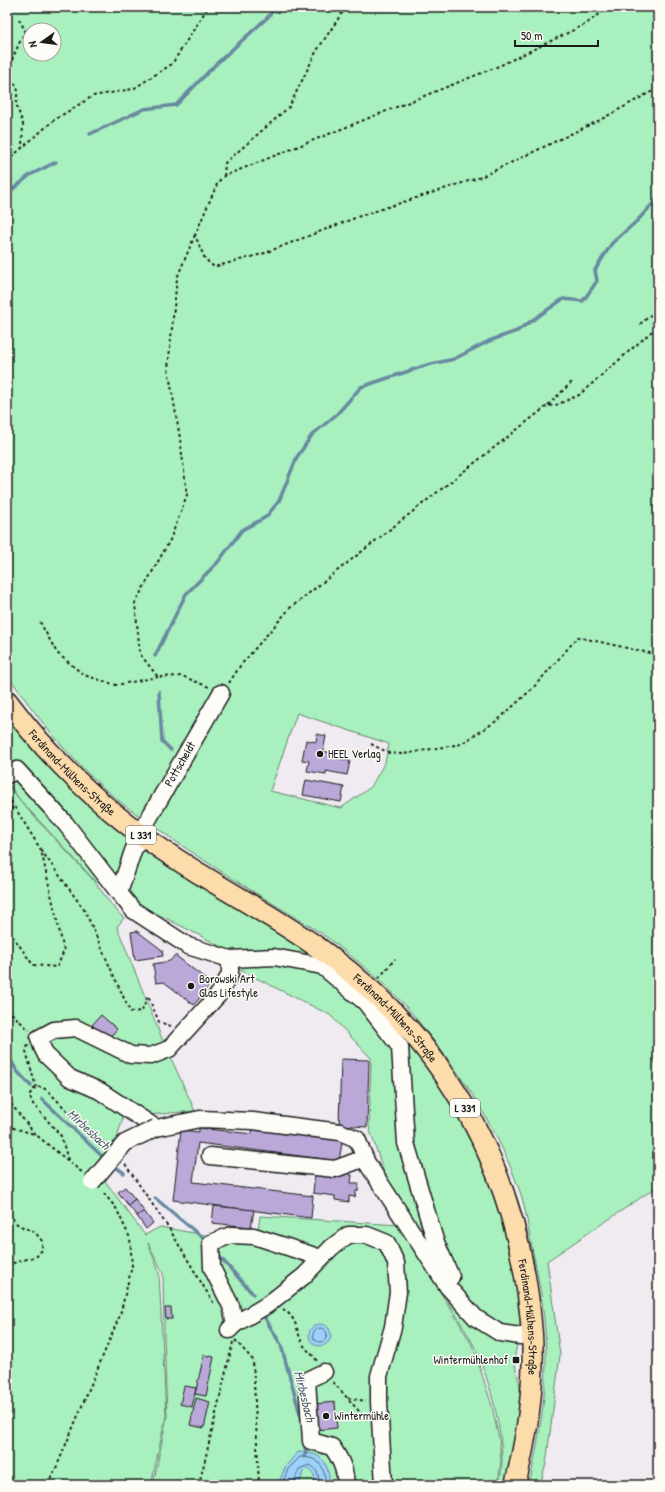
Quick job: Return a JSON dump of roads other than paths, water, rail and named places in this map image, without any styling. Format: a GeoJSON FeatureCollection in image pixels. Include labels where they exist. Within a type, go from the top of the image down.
{"type":"FeatureCollection","features":[{"type":"Feature","properties":{"kind":"main road","name":"Ferdinand-Mülhens-Straße"},"geometry":{"type":"LineString","coordinates":[[11,696],[27,728],[82,787],[140,834],[180,862],[301,936],[349,971],[393,1012],[426,1050],[456,1092],[482,1139],[500,1181],[518,1241],[527,1291],[532,1335],[532,1375],[528,1421],[515,1485]]}},
{"type":"Feature","properties":{"kind":"lane","name":"Pottscheidt"},"geometry":{"type":"LineString","coordinates":[[119,893],[140,834],[221,693]]}},
{"type":"Feature","properties":{"kind":"lane"},"geometry":{"type":"LineString","coordinates":[[7,775],[17,770],[65,823],[133,910],[188,946],[230,959],[274,957],[322,966],[365,1002],[400,1047],[406,1143],[435,1240],[461,1301]]}},
{"type":"Feature","properties":{"kind":"lane"},"geometry":{"type":"LineString","coordinates":[[156,1128],[100,1091],[70,1078],[46,1055],[37,1036],[54,1030],[76,1028],[131,1055],[151,1056],[169,1049],[219,994],[230,974],[230,959]]}},
{"type":"Feature","properties":{"kind":"lane"},"geometry":{"type":"LineString","coordinates":[[92,1182],[125,1143],[156,1128],[200,1119],[253,1121],[340,1132],[357,1139],[365,1158],[448,1287],[476,1318],[500,1333],[520,1336],[532,1335]]}},
{"type":"Feature","properties":{"kind":"lane"},"geometry":{"type":"LineString","coordinates":[[210,1156],[335,1169],[365,1158]]}},
{"type":"Feature","properties":{"kind":"lane"},"geometry":{"type":"LineString","coordinates":[[320,1258],[254,1236],[231,1235],[211,1243],[212,1268],[231,1306],[232,1327],[304,1276],[320,1258],[348,1235],[367,1235],[387,1243],[396,1262],[398,1292],[393,1326],[379,1376],[384,1485]]}},
{"type":"Feature","properties":{"kind":"lane"},"geometry":{"type":"LineString","coordinates":[[324,1372],[307,1380],[311,1441],[332,1447],[346,1472],[346,1485]]}},
{"type":"Feature","properties":{"kind":"water"},"geometry":{"type":"Polygon","coordinates":[[[320,1324],[328,1327],[331,1335],[328,1343],[320,1346],[312,1343],[309,1335],[312,1327],[320,1324]]]}},
{"type":"Feature","properties":{"kind":"water"},"geometry":{"type":"Polygon","coordinates":[[[298,1452],[313,1454],[323,1460],[328,1470],[330,1485],[315,1485],[314,1475],[309,1468],[303,1472],[299,1485],[278,1485],[285,1467],[298,1452]]]}},
{"type":"Feature","properties":{"kind":"waterway"},"geometry":{"type":"LineString","coordinates":[[90,134],[144,109],[176,105],[216,64],[268,17],[276,7]]}},
{"type":"Feature","properties":{"kind":"waterway"},"geometry":{"type":"LineString","coordinates":[[7,194],[30,175],[56,162]]}},
{"type":"Feature","properties":{"kind":"waterway"},"geometry":{"type":"LineString","coordinates":[[155,656],[186,594],[218,562],[242,530],[266,517],[279,501],[297,457],[312,435],[337,414],[361,387],[427,365],[454,359],[489,341],[517,331],[563,299],[583,301],[597,281],[595,270],[612,243],[637,221],[658,198]]}},
{"type":"Feature","properties":{"kind":"waterway"},"geometry":{"type":"LineString","coordinates":[[159,692],[162,741],[171,750]]}},
{"type":"Feature","properties":{"kind":"waterway","name":"Mirbesbach"},"geometry":{"type":"LineString","coordinates":[[7,1054],[17,1071],[31,1086]]}},
{"type":"Feature","properties":{"kind":"waterway","name":"Mirbesbach"},"geometry":{"type":"LineString","coordinates":[[42,1099],[106,1160]]}},
{"type":"Feature","properties":{"kind":"waterway","name":"Mirbesbach"},"geometry":{"type":"LineString","coordinates":[[113,1165],[124,1173]]}},
{"type":"Feature","properties":{"kind":"waterway","name":"Mirbesbach"},"geometry":{"type":"LineString","coordinates":[[155,1198],[204,1239]]}},
{"type":"Feature","properties":{"kind":"waterway","name":"Mirbesbach"},"geometry":{"type":"LineString","coordinates":[[219,1256],[253,1294]]}},
{"type":"Feature","properties":{"kind":"waterway","name":"Mirbesbach"},"geometry":{"type":"LineString","coordinates":[[264,1316],[281,1345],[302,1421]]}},
{"type":"Feature","properties":{"kind":"waterway","name":"Mirbesbach"},"geometry":{"type":"LineString","coordinates":[[304,1441],[306,1453],[304,1457]]}},
{"type":"Feature","properties":{"kind":"place","name":"HEEL Verlag"},"geometry":{"type":"Point","coordinates":[320,754]}},
{"type":"Feature","properties":{"kind":"place","name":"Borowski Art Glas Lifestyle"},"geometry":{"type":"Point","coordinates":[191,986]}},
{"type":"Feature","properties":{"kind":"place","name":"Wintermühlenhof"},"geometry":{"type":"Point","coordinates":[516,1360]}},
{"type":"Feature","properties":{"kind":"place","name":"Wintermühle"},"geometry":{"type":"Point","coordinates":[326,1416]}}]}
